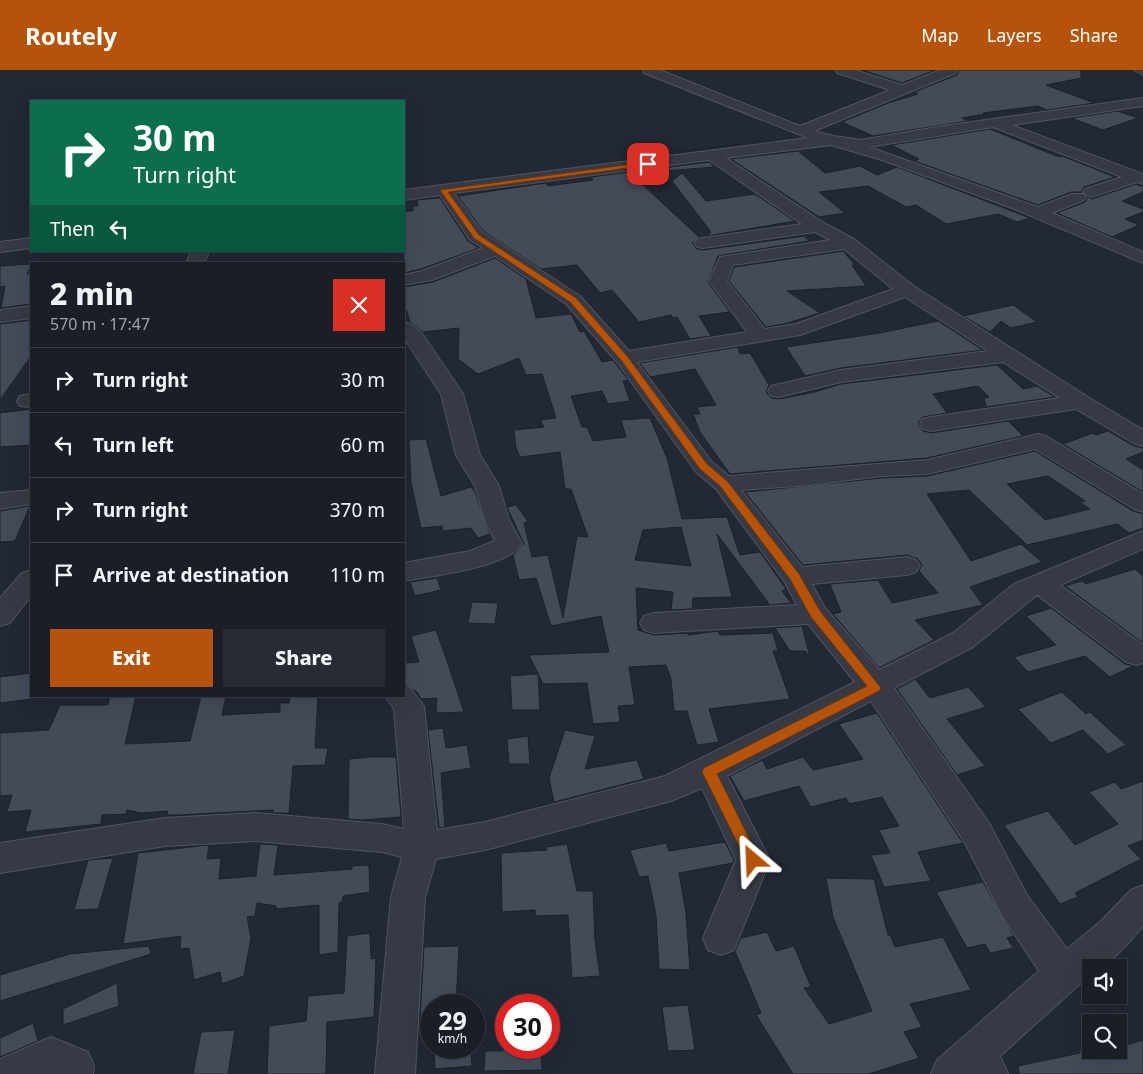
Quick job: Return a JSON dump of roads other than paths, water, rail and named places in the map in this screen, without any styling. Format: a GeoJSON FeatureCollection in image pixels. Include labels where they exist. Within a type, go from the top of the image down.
{"type":"FeatureCollection","features":[{"type":"Feature","properties":{"kind":"street"},"geometry":{"type":"LineString","coordinates":[[649,70],[800,131],[887,157],[1038,213],[1143,258]]}},
{"type":"Feature","properties":{"kind":"street"},"geometry":{"type":"LineString","coordinates":[[842,70],[900,89]]}},
{"type":"Feature","properties":{"kind":"street"},"geometry":{"type":"LineString","coordinates":[[800,131],[951,70]]}},
{"type":"Feature","properties":{"kind":"street"},"geometry":{"type":"LineString","coordinates":[[405,195],[826,140],[861,144],[1143,102]]}},
{"type":"Feature","properties":{"kind":"street"},"geometry":{"type":"LineString","coordinates":[[1116,106],[1143,115]]}},
{"type":"Feature","properties":{"kind":"street"},"geometry":{"type":"LineString","coordinates":[[994,123],[1140,178]]}},
{"type":"Feature","properties":{"kind":"street"},"geometry":{"type":"LineString","coordinates":[[713,156],[818,227],[848,244],[908,291],[1080,402],[1143,439]]}},
{"type":"Feature","properties":{"kind":"street"},"geometry":{"type":"LineString","coordinates":[[1038,213],[1085,194],[1140,178]]}},
{"type":"Feature","properties":{"kind":"street"},"geometry":{"type":"LineString","coordinates":[[444,190],[476,236],[573,300],[624,358],[704,466],[724,484],[795,577],[815,614],[891,706],[977,833],[1015,906],[1063,974]]}},
{"type":"Feature","properties":{"kind":"street"},"geometry":{"type":"LineString","coordinates":[[703,243],[818,227]]}},
{"type":"Feature","properties":{"kind":"street"},"geometry":{"type":"LineString","coordinates":[[0,247],[30,243]]}},
{"type":"Feature","properties":{"kind":"street"},"geometry":{"type":"LineString","coordinates":[[760,336],[718,281],[726,261],[848,244]]}},
{"type":"Feature","properties":{"kind":"street"},"geometry":{"type":"LineString","coordinates":[[405,280],[426,276],[498,250]]}},
{"type":"Feature","properties":{"kind":"street"},"geometry":{"type":"LineString","coordinates":[[624,358],[760,336],[823,322],[891,294],[908,291]]}},
{"type":"Feature","properties":{"kind":"street"},"geometry":{"type":"LineString","coordinates":[[0,316],[30,312]]}},
{"type":"Feature","properties":{"kind":"street"},"geometry":{"type":"LineString","coordinates":[[405,329],[414,336],[452,394],[468,455],[487,486],[497,520],[509,544],[498,550],[446,565],[405,572]]}},
{"type":"Feature","properties":{"kind":"street"},"geometry":{"type":"LineString","coordinates":[[779,391],[841,376],[1007,355]]}},
{"type":"Feature","properties":{"kind":"street"},"geometry":{"type":"LineString","coordinates":[[931,424],[1080,402]]}},
{"type":"Feature","properties":{"kind":"street"},"geometry":{"type":"LineString","coordinates":[[724,484],[809,478],[882,469],[927,467],[1038,441],[1143,504]]}},
{"type":"Feature","properties":{"kind":"street"},"geometry":{"type":"LineString","coordinates":[[0,501],[30,497]]}},
{"type":"Feature","properties":{"kind":"street"},"geometry":{"type":"LineString","coordinates":[[0,858],[165,832],[256,827],[382,838],[422,847],[485,836],[671,788],[709,772],[875,688],[963,640],[1023,590],[1143,539]]}},
{"type":"Feature","properties":{"kind":"street"},"geometry":{"type":"LineString","coordinates":[[795,577],[907,566]]}},
{"type":"Feature","properties":{"kind":"street"},"geometry":{"type":"LineString","coordinates":[[1039,583],[1136,656]]}},
{"type":"Feature","properties":{"kind":"street"},"geometry":{"type":"LineString","coordinates":[[0,616],[28,588]]}},
{"type":"Feature","properties":{"kind":"street"},"geometry":{"type":"LineString","coordinates":[[654,623],[815,614]]}},
{"type":"Feature","properties":{"kind":"street"},"geometry":{"type":"LineString","coordinates":[[395,1074],[408,897],[422,847],[408,706],[401,697]]}},
{"type":"Feature","properties":{"kind":"street"},"geometry":{"type":"LineString","coordinates":[[709,772],[753,860],[721,938]]}},
{"type":"Feature","properties":{"kind":"street"},"geometry":{"type":"LineString","coordinates":[[972,1067],[1063,974],[1113,934],[1143,901]]}},
{"type":"Feature","properties":{"kind":"street"},"geometry":{"type":"LineString","coordinates":[[12,1074],[52,1057],[74,1066],[73,1074]]}}]}
